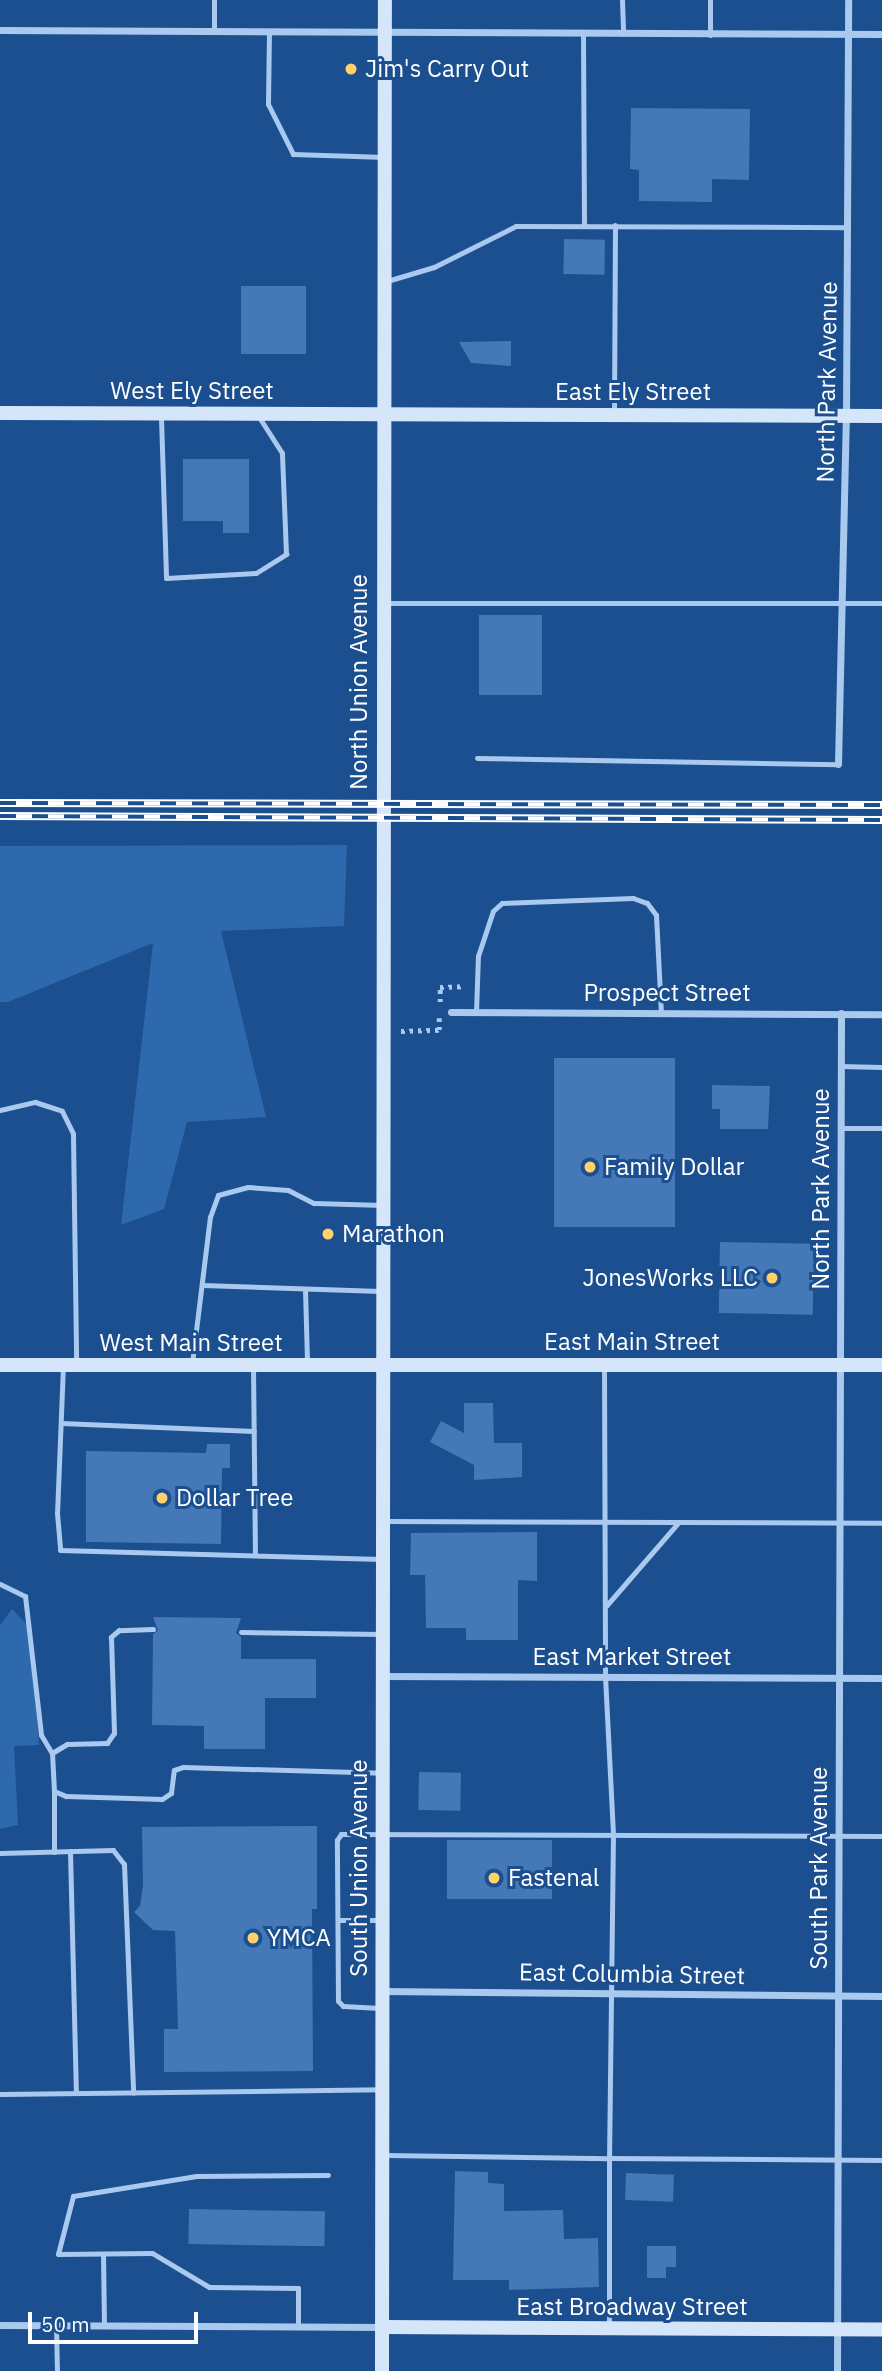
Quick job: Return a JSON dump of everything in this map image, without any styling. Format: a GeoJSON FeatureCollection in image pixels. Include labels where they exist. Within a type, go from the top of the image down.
{"type":"FeatureCollection","features":[{"type":"Feature","properties":{"kind":"main road","name":"North Union Avenue"},"geometry":{"type":"LineString","coordinates":[[382,1364],[385,0]]}},
{"type":"Feature","properties":{"kind":"main road","name":"West Ely Street"},"geometry":{"type":"LineString","coordinates":[[0,413],[383,414]]}},
{"type":"Feature","properties":{"kind":"main road","name":"East Ely Street"},"geometry":{"type":"LineString","coordinates":[[383,414],[882,416]]}},
{"type":"Feature","properties":{"kind":"main road","name":"East Main Street"},"geometry":{"type":"LineString","coordinates":[[382,1364],[882,1365]]}},
{"type":"Feature","properties":{"kind":"main road","name":"West Main Street"},"geometry":{"type":"LineString","coordinates":[[0,1365],[307,1367],[382,1364]]}},
{"type":"Feature","properties":{"kind":"main road","name":"South Union Avenue"},"geometry":{"type":"LineString","coordinates":[[382,1364],[382,2371]]}},
{"type":"Feature","properties":{"kind":"main road","name":"East Broadway Street"},"geometry":{"type":"LineString","coordinates":[[383,2327],[609,2331],[882,2330]]}},
{"type":"Feature","properties":{"kind":"street","name":"North Park Avenue"},"geometry":{"type":"LineString","coordinates":[[838,764],[846,416],[848,0]]}},
{"type":"Feature","properties":{"kind":"street"},"geometry":{"type":"LineString","coordinates":[[0,30],[882,34]]}},
{"type":"Feature","properties":{"kind":"street","name":"Prospect Street"},"geometry":{"type":"LineString","coordinates":[[451,1012],[882,1014]]}},
{"type":"Feature","properties":{"kind":"street","name":"North Park Avenue"},"geometry":{"type":"LineString","coordinates":[[840,1365],[841,1013]]}},
{"type":"Feature","properties":{"kind":"street","name":"South Park Avenue"},"geometry":{"type":"LineString","coordinates":[[837,2371],[840,1365]]}},
{"type":"Feature","properties":{"kind":"street","name":"East Market Street"},"geometry":{"type":"LineString","coordinates":[[381,1675],[882,1678]]}},
{"type":"Feature","properties":{"kind":"street","name":"East Columbia Street"},"geometry":{"type":"LineString","coordinates":[[382,1992],[882,1996]]}},
{"type":"Feature","properties":{"kind":"street"},"geometry":{"type":"LineString","coordinates":[[0,2325],[383,2327]]}},
{"type":"Feature","properties":{"kind":"lane"},"geometry":{"type":"LineString","coordinates":[[214,0],[214,31]]}},
{"type":"Feature","properties":{"kind":"lane"},"geometry":{"type":"LineString","coordinates":[[622,0],[623,34]]}},
{"type":"Feature","properties":{"kind":"lane"},"geometry":{"type":"LineString","coordinates":[[710,0],[710,35]]}},
{"type":"Feature","properties":{"kind":"lane"},"geometry":{"type":"LineString","coordinates":[[269,31],[268,104],[293,154],[384,157]]}},
{"type":"Feature","properties":{"kind":"lane"},"geometry":{"type":"LineString","coordinates":[[583,34],[584,225]]}},
{"type":"Feature","properties":{"kind":"lane"},"geometry":{"type":"LineString","coordinates":[[614,415],[615,225]]}},
{"type":"Feature","properties":{"kind":"lane"},"geometry":{"type":"LineString","coordinates":[[384,282],[434,267],[516,226],[848,227]]}},
{"type":"Feature","properties":{"kind":"lane"},"geometry":{"type":"LineString","coordinates":[[161,413],[166,578],[256,573],[286,554],[282,453],[257,414]]}},
{"type":"Feature","properties":{"kind":"lane"},"geometry":{"type":"LineString","coordinates":[[382,603],[882,603]]}},
{"type":"Feature","properties":{"kind":"lane"},"geometry":{"type":"LineString","coordinates":[[477,758],[838,764]]}},
{"type":"Feature","properties":{"kind":"lane"},"geometry":{"type":"LineString","coordinates":[[476,1012],[478,956],[493,911],[502,903],[633,898],[647,904],[656,915],[661,1013]]}},
{"type":"Feature","properties":{"kind":"lane"},"geometry":{"type":"LineString","coordinates":[[840,1066],[882,1067]]}},
{"type":"Feature","properties":{"kind":"lane"},"geometry":{"type":"LineString","coordinates":[[0,1110],[35,1102],[62,1111],[73,1134],[70,1365],[61,1423],[57,1513],[60,1550],[381,1559]]}},
{"type":"Feature","properties":{"kind":"lane"},"geometry":{"type":"LineString","coordinates":[[840,1128],[882,1128]]}},
{"type":"Feature","properties":{"kind":"lane"},"geometry":{"type":"LineString","coordinates":[[192,1366],[210,1217],[218,1195],[248,1186],[288,1189],[314,1203],[383,1205]]}},
{"type":"Feature","properties":{"kind":"lane"},"geometry":{"type":"LineString","coordinates":[[202,1285],[382,1291]]}},
{"type":"Feature","properties":{"kind":"lane"},"geometry":{"type":"LineString","coordinates":[[305,1289],[307,1367]]}},
{"type":"Feature","properties":{"kind":"lane"},"geometry":{"type":"LineString","coordinates":[[604,1364],[605,1676],[613,1834],[609,2331]]}},
{"type":"Feature","properties":{"kind":"lane"},"geometry":{"type":"LineString","coordinates":[[253,1366],[255,1555]]}},
{"type":"Feature","properties":{"kind":"lane"},"geometry":{"type":"LineString","coordinates":[[61,1423],[254,1431]]}},
{"type":"Feature","properties":{"kind":"lane"},"geometry":{"type":"LineString","coordinates":[[382,1521],[882,1523]]}},
{"type":"Feature","properties":{"kind":"lane"},"geometry":{"type":"LineString","coordinates":[[606,1606],[678,1523]]}},
{"type":"Feature","properties":{"kind":"lane"},"geometry":{"type":"LineString","coordinates":[[0,1584],[25,1596],[41,1735],[52,1753],[54,1852]]}},
{"type":"Feature","properties":{"kind":"lane"},"geometry":{"type":"LineString","coordinates":[[52,1753],[68,1744],[107,1743],[114,1733],[111,1637],[119,1630],[153,1629]]}},
{"type":"Feature","properties":{"kind":"lane"},"geometry":{"type":"LineString","coordinates":[[242,1632],[381,1634]]}},
{"type":"Feature","properties":{"kind":"lane"},"geometry":{"type":"LineString","coordinates":[[54,1791],[66,1796],[162,1799],[171,1793],[174,1770],[183,1767],[381,1773]]}},
{"type":"Feature","properties":{"kind":"lane"},"geometry":{"type":"LineString","coordinates":[[383,2008],[343,2006],[338,2001],[337,1840],[341,1834],[381,1832],[882,1836]]}},
{"type":"Feature","properties":{"kind":"lane"},"geometry":{"type":"LineString","coordinates":[[0,1853],[113,1850],[124,1864],[133,2093]]}},
{"type":"Feature","properties":{"kind":"lane"},"geometry":{"type":"LineString","coordinates":[[69,1851],[76,2094]]}},
{"type":"Feature","properties":{"kind":"lane"},"geometry":{"type":"LineString","coordinates":[[338,1920],[382,1920]]}},
{"type":"Feature","properties":{"kind":"lane"},"geometry":{"type":"LineString","coordinates":[[0,2094],[382,2089]]}},
{"type":"Feature","properties":{"kind":"lane"},"geometry":{"type":"LineString","coordinates":[[382,2155],[882,2160]]}},
{"type":"Feature","properties":{"kind":"lane"},"geometry":{"type":"LineString","coordinates":[[298,2327],[298,2288],[209,2287],[152,2253],[58,2254],[73,2196],[196,2176],[328,2175]]}},
{"type":"Feature","properties":{"kind":"lane"},"geometry":{"type":"LineString","coordinates":[[103,2254],[104,2326]]}},
{"type":"Feature","properties":{"kind":"lane"},"geometry":{"type":"LineString","coordinates":[[56,2325],[57,2371]]}},
{"type":"Feature","properties":{"kind":"path"},"geometry":{"type":"LineString","coordinates":[[383,1032],[439,1030],[440,987],[476,985]]}},
{"type":"Feature","properties":{"kind":"shaded area"},"geometry":{"type":"Polygon","coordinates":[[[347,845],[344,926],[221,931],[266,1117],[187,1122],[164,1209],[121,1225],[153,943],[8,1002],[0,1002],[0,846],[347,845]]]}},
{"type":"Feature","properties":{"kind":"shaded area"},"geometry":{"type":"Polygon","coordinates":[[[12,1609],[31,1629],[39,1745],[14,1746],[18,1825],[0,1829],[0,1625],[12,1609]]]}},
{"type":"Feature","properties":{"kind":"building"},"geometry":{"type":"Polygon","coordinates":[[[631,108],[750,109],[749,180],[712,179],[712,202],[639,201],[639,170],[630,169],[631,108]]]}},
{"type":"Feature","properties":{"kind":"building"},"geometry":{"type":"Polygon","coordinates":[[[564,239],[605,240],[604,275],[563,274],[564,239]]]}},
{"type":"Feature","properties":{"kind":"building"},"geometry":{"type":"Polygon","coordinates":[[[241,286],[306,286],[306,354],[241,354],[241,286]]]}},
{"type":"Feature","properties":{"kind":"building"},"geometry":{"type":"Polygon","coordinates":[[[511,341],[511,366],[471,363],[459,342],[511,341]]]}},
{"type":"Feature","properties":{"kind":"building"},"geometry":{"type":"Polygon","coordinates":[[[183,459],[249,459],[249,533],[223,533],[223,521],[183,521],[183,459]]]}},
{"type":"Feature","properties":{"kind":"building"},"geometry":{"type":"Polygon","coordinates":[[[479,615],[542,615],[542,695],[479,695],[479,615]]]}},
{"type":"Feature","properties":{"kind":"building"},"geometry":{"type":"Polygon","coordinates":[[[554,1058],[675,1058],[675,1227],[554,1227],[554,1058]]]}},
{"type":"Feature","properties":{"kind":"building"},"geometry":{"type":"Polygon","coordinates":[[[712,1085],[770,1086],[768,1129],[720,1129],[720,1109],[712,1109],[712,1085]]]}},
{"type":"Feature","properties":{"kind":"building"},"geometry":{"type":"Polygon","coordinates":[[[720,1242],[814,1244],[813,1315],[719,1313],[720,1242]]]}},
{"type":"Feature","properties":{"kind":"building"},"geometry":{"type":"Polygon","coordinates":[[[464,1403],[493,1403],[494,1443],[522,1443],[522,1477],[474,1480],[474,1465],[430,1442],[441,1421],[464,1433],[464,1403]]]}},
{"type":"Feature","properties":{"kind":"building"},"geometry":{"type":"Polygon","coordinates":[[[207,1444],[230,1444],[230,1468],[222,1468],[221,1544],[86,1542],[86,1451],[206,1453],[207,1444]]]}},
{"type":"Feature","properties":{"kind":"building"},"geometry":{"type":"Polygon","coordinates":[[[537,1532],[537,1581],[518,1580],[518,1640],[466,1640],[466,1628],[426,1628],[425,1575],[410,1575],[411,1533],[537,1532]]]}},
{"type":"Feature","properties":{"kind":"building"},"geometry":{"type":"Polygon","coordinates":[[[153,1617],[241,1618],[236,1633],[241,1637],[241,1659],[316,1659],[316,1698],[265,1698],[265,1749],[204,1749],[204,1726],[152,1725],[153,1634],[158,1630],[153,1617]]]}},
{"type":"Feature","properties":{"kind":"building"},"geometry":{"type":"Polygon","coordinates":[[[419,1772],[461,1773],[460,1811],[418,1810],[419,1772]]]}},
{"type":"Feature","properties":{"kind":"building"},"geometry":{"type":"Polygon","coordinates":[[[317,1826],[317,1909],[312,1909],[313,2071],[164,2072],[164,2029],[178,2029],[175,1931],[153,1930],[134,1912],[140,1906],[143,1886],[142,1827],[317,1826]]]}},
{"type":"Feature","properties":{"kind":"building"},"geometry":{"type":"Polygon","coordinates":[[[447,1840],[552,1840],[552,1899],[447,1899],[447,1840]]]}},
{"type":"Feature","properties":{"kind":"building"},"geometry":{"type":"Polygon","coordinates":[[[455,2171],[488,2172],[488,2183],[504,2184],[504,2211],[563,2210],[564,2239],[598,2238],[599,2287],[509,2290],[509,2280],[453,2280],[455,2171]]]}},
{"type":"Feature","properties":{"kind":"building"},"geometry":{"type":"Polygon","coordinates":[[[626,2173],[674,2175],[673,2202],[625,2200],[626,2173]]]}},
{"type":"Feature","properties":{"kind":"building"},"geometry":{"type":"Polygon","coordinates":[[[189,2209],[325,2211],[324,2246],[188,2244],[189,2209]]]}},
{"type":"Feature","properties":{"kind":"building"},"geometry":{"type":"Polygon","coordinates":[[[647,2246],[676,2246],[676,2267],[666,2267],[666,2278],[647,2278],[647,2246]]]}},
{"type":"Feature","properties":{"kind":"railway"},"geometry":{"type":"LineString","coordinates":[[0,803],[882,805]]}},
{"type":"Feature","properties":{"kind":"railway"},"geometry":{"type":"LineString","coordinates":[[0,816],[882,820]]}},
{"type":"Feature","properties":{"kind":"place","name":"Jim's Carry Out"},"geometry":{"type":"Point","coordinates":[351,69]}},
{"type":"Feature","properties":{"kind":"place","name":"Family Dollar"},"geometry":{"type":"Point","coordinates":[590,1167]}},
{"type":"Feature","properties":{"kind":"place","name":"Marathon"},"geometry":{"type":"Point","coordinates":[328,1234]}},
{"type":"Feature","properties":{"kind":"place","name":"JonesWorks LLC"},"geometry":{"type":"Point","coordinates":[772,1278]}},
{"type":"Feature","properties":{"kind":"place","name":"Dollar Tree"},"geometry":{"type":"Point","coordinates":[162,1498]}},
{"type":"Feature","properties":{"kind":"place","name":"Fastenal"},"geometry":{"type":"Point","coordinates":[494,1878]}},
{"type":"Feature","properties":{"kind":"place","name":"YMCA"},"geometry":{"type":"Point","coordinates":[253,1938]}}]}
